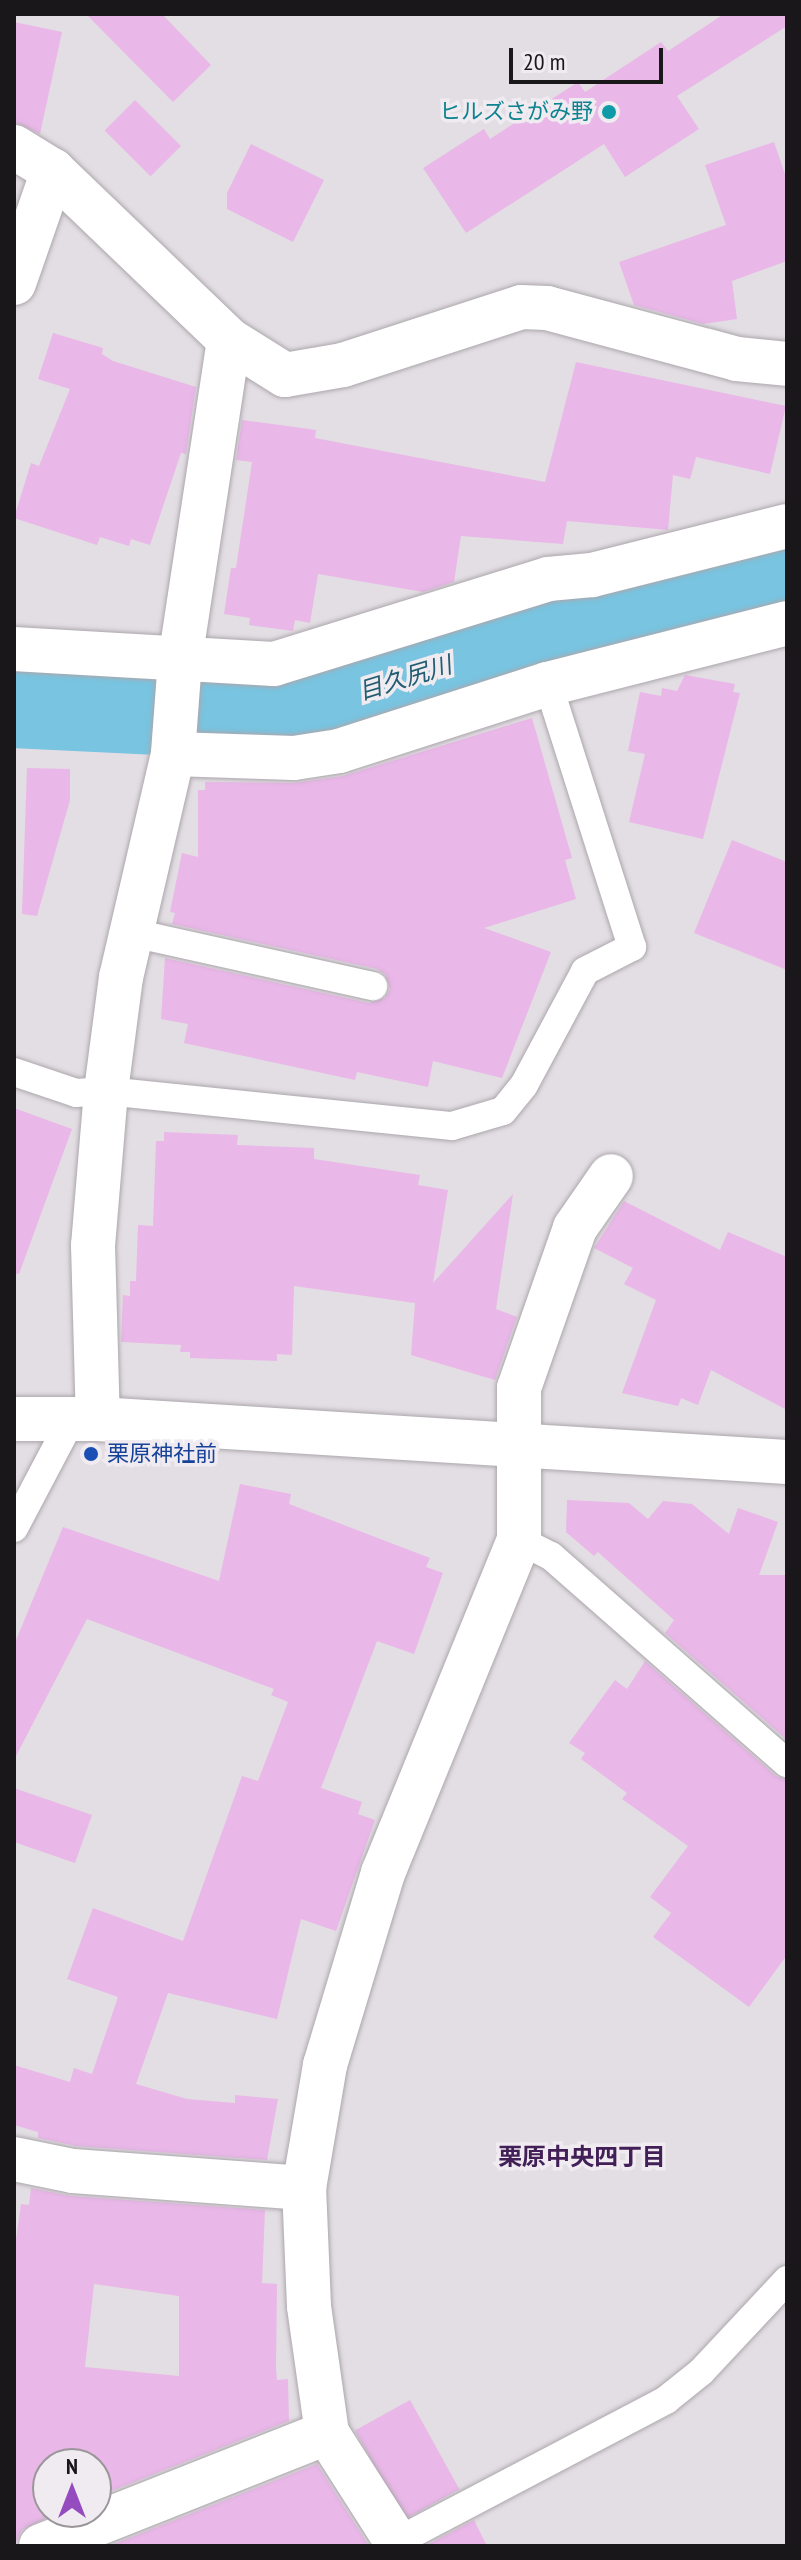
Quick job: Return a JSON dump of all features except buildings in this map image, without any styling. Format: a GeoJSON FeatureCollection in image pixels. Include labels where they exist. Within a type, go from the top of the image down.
{"type":"FeatureCollection","features":[{"type":"Feature","properties":{"kind":"street"},"geometry":{"type":"LineString","coordinates":[[14,147],[53,171],[229,340],[285,375],[343,365],[521,307],[547,308],[737,359],[787,364]]}},
{"type":"Feature","properties":{"kind":"street"},"geometry":{"type":"LineString","coordinates":[[14,283],[53,171]]}},
{"type":"Feature","properties":{"kind":"street"},"geometry":{"type":"LineString","coordinates":[[84,1420],[93,1245],[106,1091],[121,977],[173,747],[179,669],[229,340]]}},
{"type":"Feature","properties":{"kind":"street"},"geometry":{"type":"LineString","coordinates":[[14,649],[179,669],[300,660],[548,579],[592,575],[787,526]]}},
{"type":"Feature","properties":{"kind":"street"},"geometry":{"type":"LineString","coordinates":[[173,747],[294,758],[339,751],[548,684],[787,623]]}},
{"type":"Feature","properties":{"kind":"street"},"geometry":{"type":"LineString","coordinates":[[398,2544],[327,2433],[309,2306],[304,2188],[325,2065],[383,1873],[519,1540],[516,1448],[524,1373],[575,1228],[611,1176]]}},
{"type":"Feature","properties":{"kind":"street"},"geometry":{"type":"LineString","coordinates":[[14,1419],[84,1420],[787,1462]]}},
{"type":"Feature","properties":{"kind":"street"},"geometry":{"type":"LineString","coordinates":[[14,2159],[73,2171],[304,2188]]}},
{"type":"Feature","properties":{"kind":"street"},"geometry":{"type":"LineString","coordinates":[[41,2546],[327,2433]]}},
{"type":"Feature","properties":{"kind":"lane"},"geometry":{"type":"LineString","coordinates":[[14,1072],[76,1093],[106,1091],[452,1126],[503,1111],[524,1085],[585,971],[632,947],[548,684]]}},
{"type":"Feature","properties":{"kind":"lane"},"geometry":{"type":"LineString","coordinates":[[133,933],[373,986]]}},
{"type":"Feature","properties":{"kind":"lane"},"geometry":{"type":"LineString","coordinates":[[14,1528],[84,1420]]}},
{"type":"Feature","properties":{"kind":"lane"},"geometry":{"type":"LineString","coordinates":[[519,1540],[551,1556],[787,1763]]}},
{"type":"Feature","properties":{"kind":"lane"},"geometry":{"type":"LineString","coordinates":[[398,2544],[666,2400],[701,2372],[787,2280]]}},
{"type":"Feature","properties":{"kind":"waterway","name":"目久尻川"},"geometry":{"type":"LineString","coordinates":[[14,702],[237,713],[297,710],[509,647],[787,574]]}},
{"type":"Feature","properties":{"kind":"place","name":"ヒルズさがみ野"},"geometry":{"type":"Point","coordinates":[609,112]}},
{"type":"Feature","properties":{"kind":"place","name":"栗原神社前"},"geometry":{"type":"Point","coordinates":[91,1454]}},
{"type":"Feature","properties":{"kind":"district","name":"栗原中央四丁目"},"geometry":{"type":"Point","coordinates":[582,2157]}}]}
